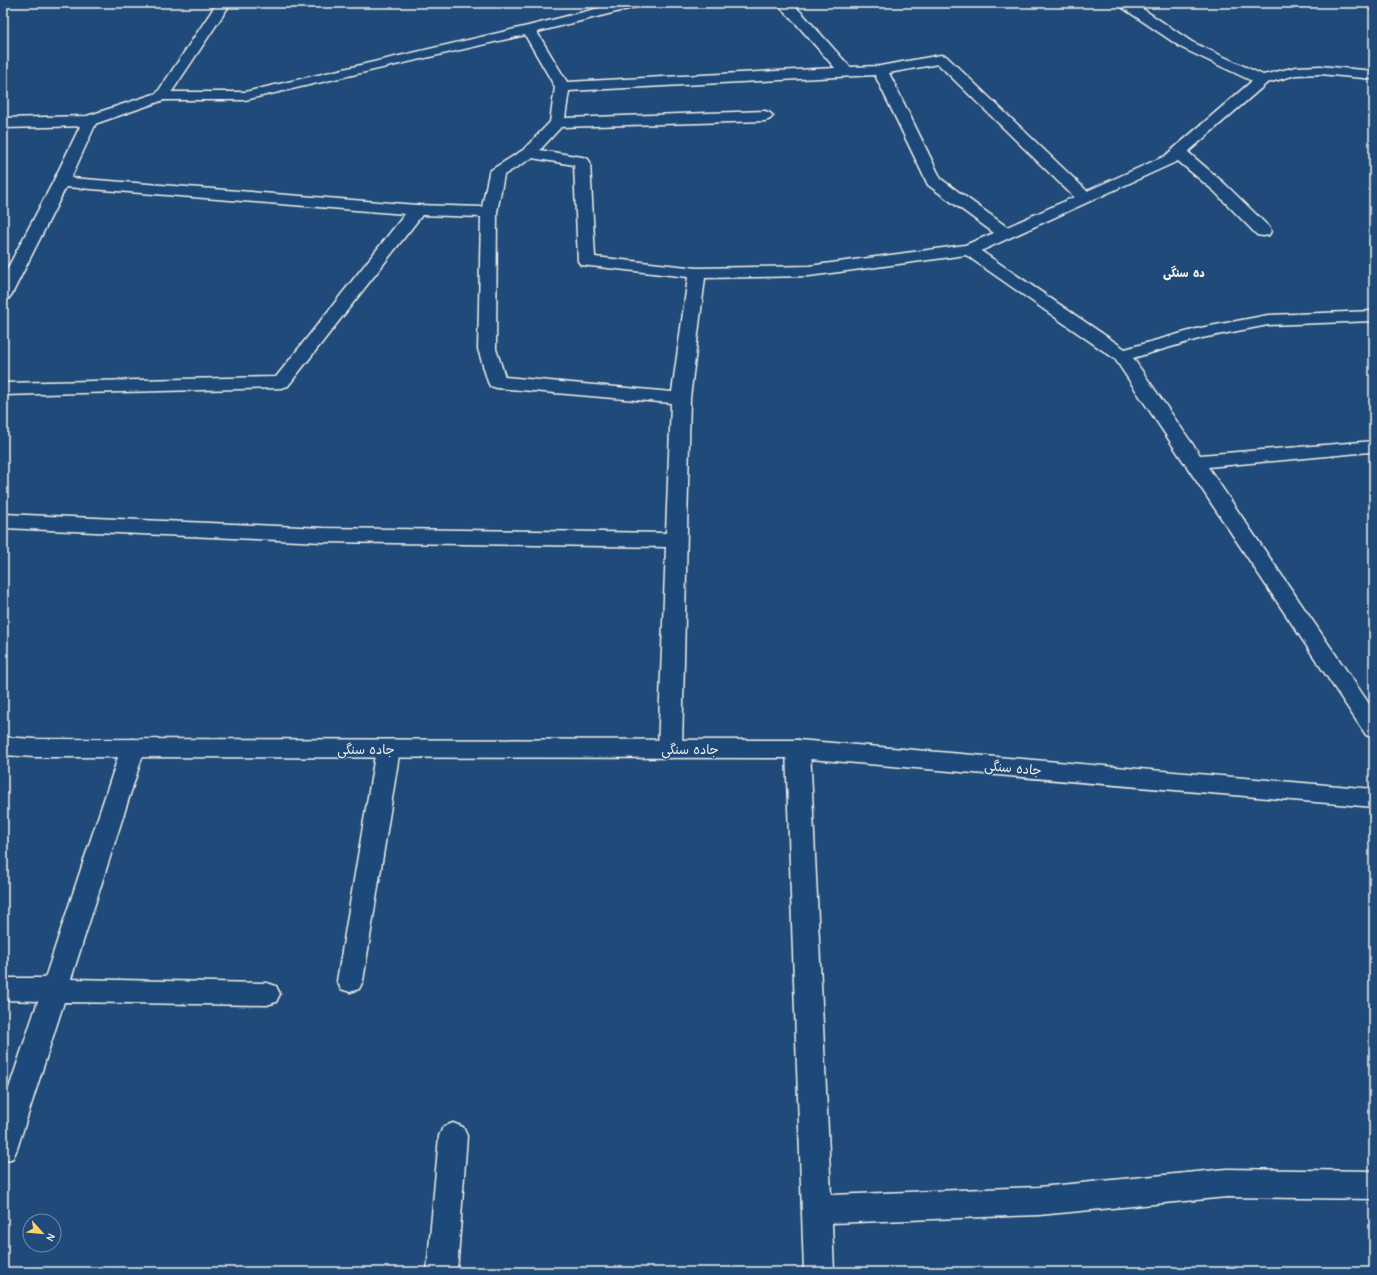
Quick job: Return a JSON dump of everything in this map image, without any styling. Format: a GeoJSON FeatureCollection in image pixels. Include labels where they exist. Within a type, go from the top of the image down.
{"type":"FeatureCollection","features":[{"type":"Feature","properties":{"kind":"street"},"geometry":{"type":"LineString","coordinates":[[162,96],[224,3]]}},
{"type":"Feature","properties":{"kind":"street"},"geometry":{"type":"LineString","coordinates":[[3,123],[89,121],[162,96],[245,96],[529,30],[635,3]]}},
{"type":"Feature","properties":{"kind":"street"},"geometry":{"type":"LineString","coordinates":[[782,3],[797,16],[845,71]]}},
{"type":"Feature","properties":{"kind":"street"},"geometry":{"type":"LineString","coordinates":[[1125,3],[1187,45],[1262,80]]}},
{"type":"Feature","properties":{"kind":"street"},"geometry":{"type":"LineString","coordinates":[[529,30],[562,87],[557,123],[529,153],[497,173],[488,212],[487,349],[497,382],[681,398]]}},
{"type":"Feature","properties":{"kind":"street"},"geometry":{"type":"LineString","coordinates":[[562,87],[880,70],[941,59],[1085,198]]}},
{"type":"Feature","properties":{"kind":"street"},"geometry":{"type":"LineString","coordinates":[[880,70],[934,182],[1006,234]]}},
{"type":"Feature","properties":{"kind":"street"},"geometry":{"type":"LineString","coordinates":[[529,153],[582,162],[587,261],[698,273],[809,271],[969,250],[1171,159],[1262,80],[1296,71],[1320,70],[1374,75]]}},
{"type":"Feature","properties":{"kind":"street"},"geometry":{"type":"LineString","coordinates":[[557,123],[765,116]]}},
{"type":"Feature","properties":{"kind":"street"},"geometry":{"type":"LineString","coordinates":[[3,294],[61,182],[89,121]]}},
{"type":"Feature","properties":{"kind":"street"},"geometry":{"type":"LineString","coordinates":[[1179,153],[1220,188],[1263,231]]}},
{"type":"Feature","properties":{"kind":"street"},"geometry":{"type":"LineString","coordinates":[[61,182],[416,210],[488,212]]}},
{"type":"Feature","properties":{"kind":"street"},"geometry":{"type":"LineString","coordinates":[[3,389],[281,382],[416,210]]}},
{"type":"Feature","properties":{"kind":"street"},"geometry":{"type":"LineString","coordinates":[[969,250],[1122,355],[1374,729]]}},
{"type":"Feature","properties":{"kind":"street"},"geometry":{"type":"LineString","coordinates":[[670,749],[681,398],[698,273]]}},
{"type":"Feature","properties":{"kind":"street"},"geometry":{"type":"LineString","coordinates":[[1122,355],[1200,333],[1268,320],[1374,316]]}},
{"type":"Feature","properties":{"kind":"street"},"geometry":{"type":"LineString","coordinates":[[1194,462],[1371,446],[1374,447]]}},
{"type":"Feature","properties":{"kind":"street"},"geometry":{"type":"LineString","coordinates":[[3,522],[323,535],[677,540]]}},
{"type":"Feature","properties":{"kind":"street","name":"جاده سنگی"},"geometry":{"type":"LineString","coordinates":[[3,746],[34,748],[798,750],[1374,798]]}},
{"type":"Feature","properties":{"kind":"street"},"geometry":{"type":"LineString","coordinates":[[3,1149],[133,748]]}},
{"type":"Feature","properties":{"kind":"street"},"geometry":{"type":"LineString","coordinates":[[350,981],[388,749]]}},
{"type":"Feature","properties":{"kind":"street"},"geometry":{"type":"LineString","coordinates":[[798,750],[819,1272]]}},
{"type":"Feature","properties":{"kind":"street"},"geometry":{"type":"LineString","coordinates":[[3,988],[267,994]]}},
{"type":"Feature","properties":{"kind":"street"},"geometry":{"type":"LineString","coordinates":[[442,1272],[453,1136]]}},
{"type":"Feature","properties":{"kind":"street"},"geometry":{"type":"LineString","coordinates":[[817,1210],[1039,1201],[1227,1183],[1374,1185]]}},
{"type":"Feature","properties":{"kind":"district","name":"ده سنگی"},"geometry":{"type":"Point","coordinates":[1184,273]}}]}
